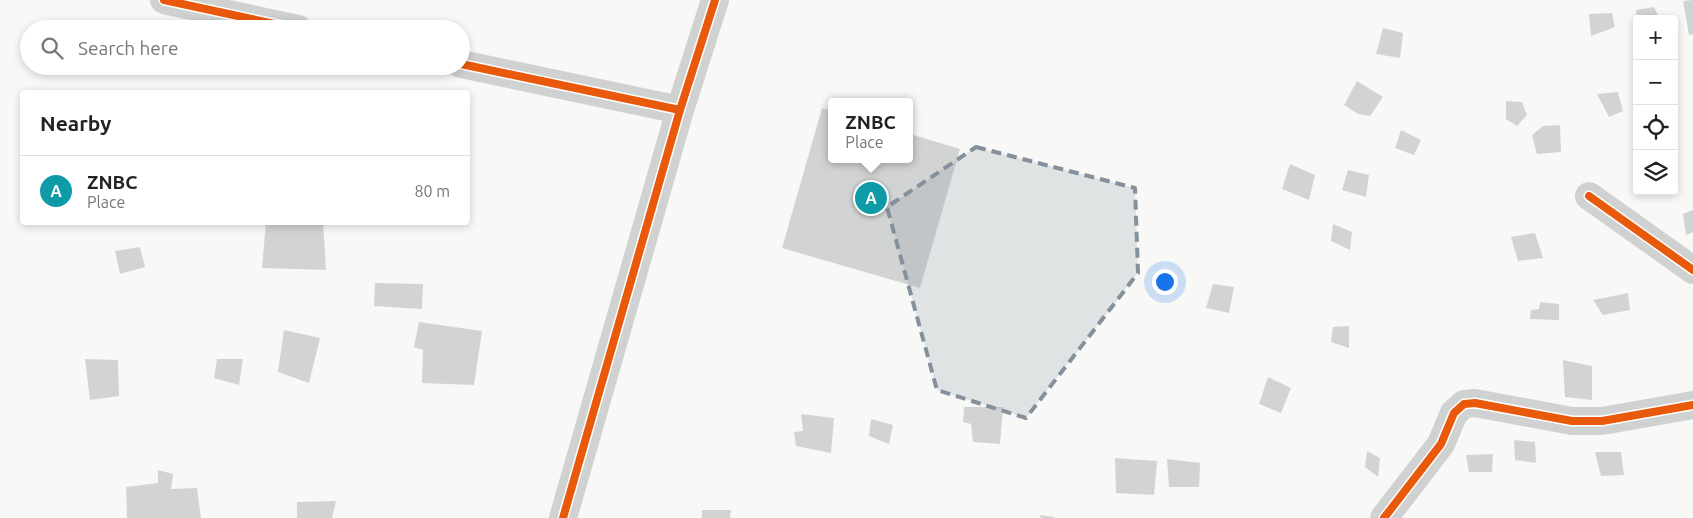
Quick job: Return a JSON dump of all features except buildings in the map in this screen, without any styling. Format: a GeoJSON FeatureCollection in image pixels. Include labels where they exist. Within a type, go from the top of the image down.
{"type":"FeatureCollection","features":[{"type":"Feature","properties":{"kind":"street"},"geometry":{"type":"LineString","coordinates":[[164,0],[256,20]]}},
{"type":"Feature","properties":{"kind":"street"},"geometry":{"type":"LineString","coordinates":[[563,518],[680,110],[715,0]]}},
{"type":"Feature","properties":{"kind":"street"},"geometry":{"type":"LineString","coordinates":[[470,66],[680,110]]}},
{"type":"Feature","properties":{"kind":"street"},"geometry":{"type":"LineString","coordinates":[[1589,196],[1693,270]]}},
{"type":"Feature","properties":{"kind":"street"},"geometry":{"type":"LineString","coordinates":[[1384,518],[1441,444],[1454,413],[1464,404],[1475,403],[1572,421],[1594,421],[1693,405]]}},
{"type":"Feature","properties":{"kind":"highlighted area"},"geometry":{"type":"Polygon","coordinates":[[[976,147],[1135,188],[1138,273],[1026,418],[937,390],[887,207],[976,147]]]}},
{"type":"Feature","properties":{"kind":"cycle path"},"geometry":{"type":"LineString","coordinates":[[164,0],[256,20]]}},
{"type":"Feature","properties":{"kind":"cycle path"},"geometry":{"type":"LineString","coordinates":[[563,518],[680,110],[715,0]]}},
{"type":"Feature","properties":{"kind":"cycle path"},"geometry":{"type":"LineString","coordinates":[[470,66],[680,110]]}},
{"type":"Feature","properties":{"kind":"cycle path"},"geometry":{"type":"LineString","coordinates":[[1589,196],[1693,270]]}},
{"type":"Feature","properties":{"kind":"cycle path"},"geometry":{"type":"LineString","coordinates":[[1384,518],[1441,444],[1454,413],[1464,404],[1475,403],[1572,421],[1602,421],[1693,405]]}},
{"type":"Feature","properties":{"kind":"place","name":"ZNBC"},"geometry":{"type":"Point","coordinates":[871,198]}}]}
